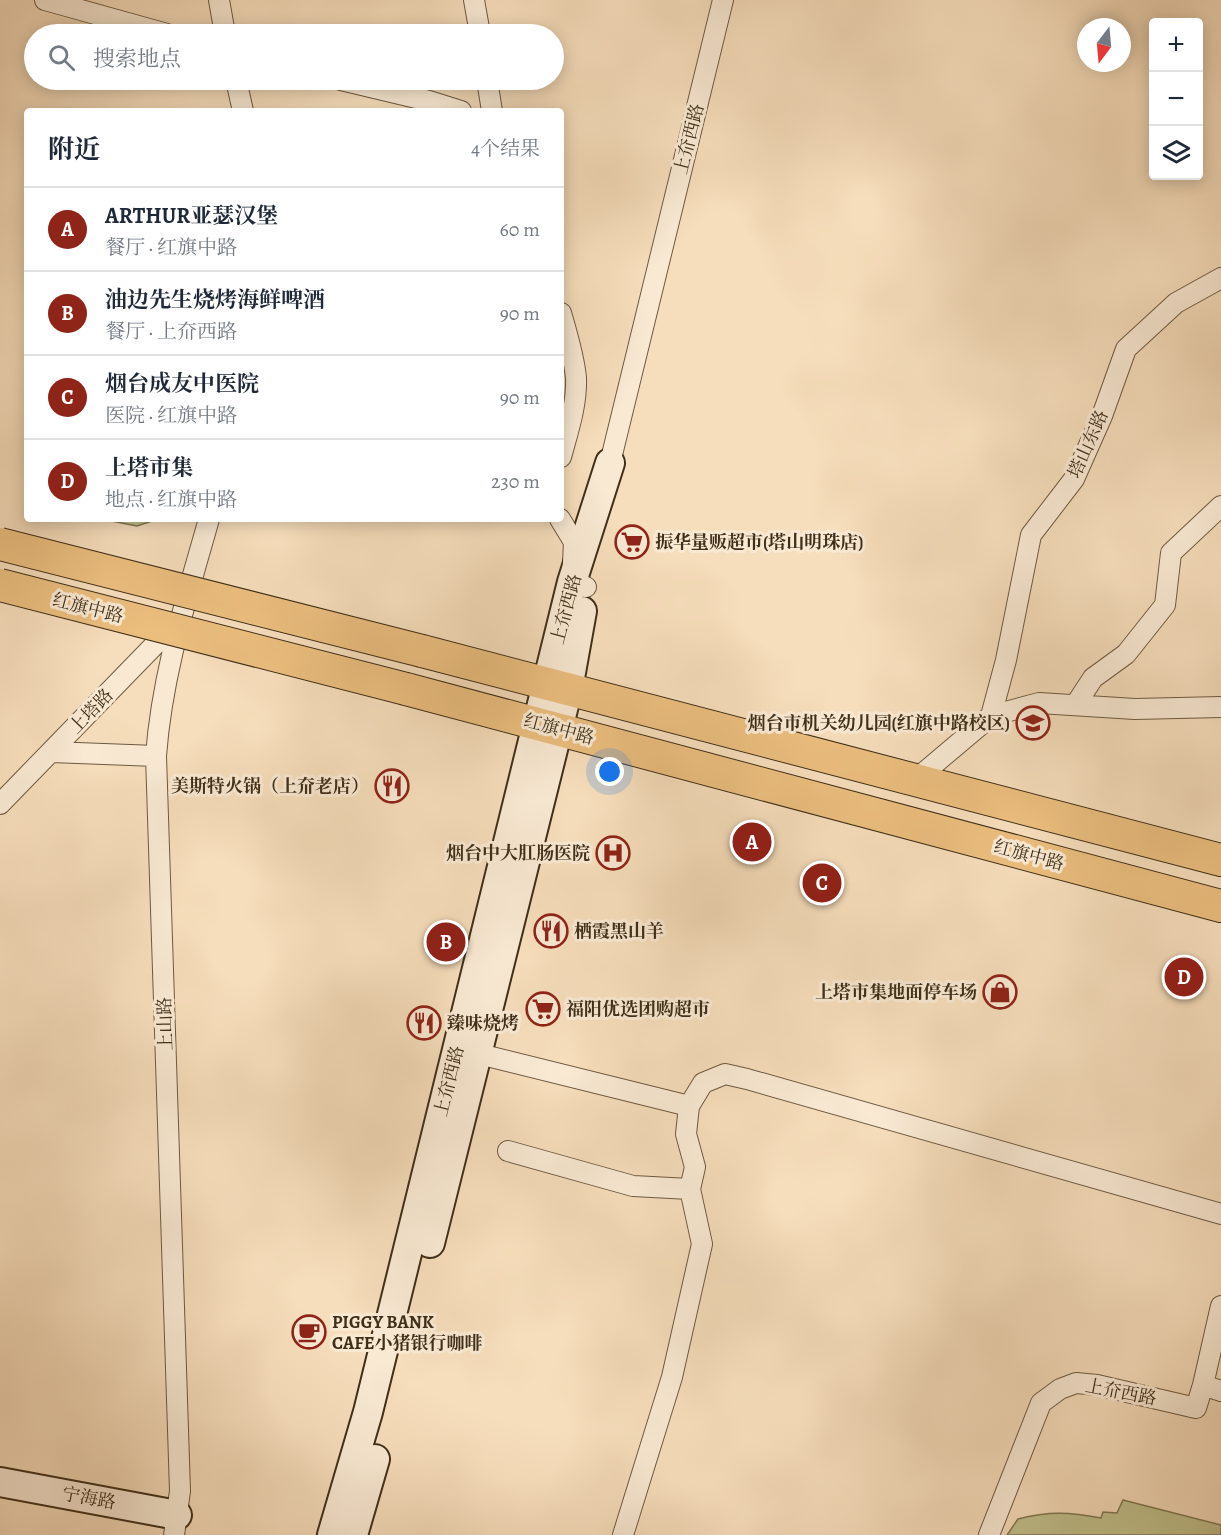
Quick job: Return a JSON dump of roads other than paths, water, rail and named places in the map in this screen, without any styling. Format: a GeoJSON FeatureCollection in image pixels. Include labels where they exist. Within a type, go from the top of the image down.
{"type":"FeatureCollection","features":[{"type":"Feature","properties":{"kind":"main road"},"geometry":{"type":"LineString","coordinates":[[0,544],[422,651],[1221,860]]}},
{"type":"Feature","properties":{"kind":"main road","name":"红旗中路"},"geometry":{"type":"LineString","coordinates":[[0,585],[547,726],[1221,906]]}},
{"type":"Feature","properties":{"kind":"street"},"geometry":{"type":"LineString","coordinates":[[45,0],[130,24]]}},
{"type":"Feature","properties":{"kind":"street"},"geometry":{"type":"LineString","coordinates":[[219,0],[223,24]]}},
{"type":"Feature","properties":{"kind":"street"},"geometry":{"type":"LineString","coordinates":[[474,0],[478,24]]}},
{"type":"Feature","properties":{"kind":"street","name":"上夼西路"},"geometry":{"type":"LineString","coordinates":[[353,1535],[387,1416],[467,1051],[723,0]]}},
{"type":"Feature","properties":{"kind":"street"},"geometry":{"type":"LineString","coordinates":[[238,90],[242,108]]}},
{"type":"Feature","properties":{"kind":"street"},"geometry":{"type":"LineString","coordinates":[[383,90],[451,108]]}},
{"type":"Feature","properties":{"kind":"street"},"geometry":{"type":"LineString","coordinates":[[489,90],[492,108]]}},
{"type":"Feature","properties":{"kind":"street","name":"塔山东路"},"geometry":{"type":"LineString","coordinates":[[991,716],[1006,660],[1031,535],[1074,479],[1102,416],[1126,349],[1176,303],[1221,278]]}},
{"type":"Feature","properties":{"kind":"street"},"geometry":{"type":"LineString","coordinates":[[564,324],[576,379],[575,404],[564,446]]}},
{"type":"Feature","properties":{"kind":"street"},"geometry":{"type":"LineString","coordinates":[[1076,704],[1093,678],[1126,654],[1165,605],[1172,553],[1221,506]]}},
{"type":"Feature","properties":{"kind":"street","name":"上山路"},"geometry":{"type":"LineString","coordinates":[[176,1525],[180,1491],[156,756],[164,689],[208,522]]}},
{"type":"Feature","properties":{"kind":"street"},"geometry":{"type":"LineString","coordinates":[[562,522],[574,542],[579,585]]}},
{"type":"Feature","properties":{"kind":"street","name":"上塔路"},"geometry":{"type":"LineString","coordinates":[[0,804],[181,618]]}},
{"type":"Feature","properties":{"kind":"street"},"geometry":{"type":"LineString","coordinates":[[914,781],[991,716],[1039,703],[1135,709],[1221,707]]}},
{"type":"Feature","properties":{"kind":"street"},"geometry":{"type":"LineString","coordinates":[[51,752],[156,756]]}},
{"type":"Feature","properties":{"kind":"street"},"geometry":{"type":"LineString","coordinates":[[467,1051],[689,1106]]}},
{"type":"Feature","properties":{"kind":"street","name":"上夼西路"},"geometry":{"type":"LineString","coordinates":[[332,1535],[467,1051]]}},
{"type":"Feature","properties":{"kind":"street"},"geometry":{"type":"LineString","coordinates":[[623,1535],[672,1377],[702,1244],[690,1189],[695,1167],[686,1134],[689,1106],[703,1083],[725,1074],[1221,1214]]}},
{"type":"Feature","properties":{"kind":"street"},"geometry":{"type":"LineString","coordinates":[[508,1151],[633,1186],[690,1189]]}},
{"type":"Feature","properties":{"kind":"street"},"geometry":{"type":"LineString","coordinates":[[1212,1388],[1221,1306]]}},
{"type":"Feature","properties":{"kind":"street","name":"上夼西路"},"geometry":{"type":"LineString","coordinates":[[989,1535],[1041,1403],[1060,1389],[1076,1383],[1096,1384],[1196,1408],[1212,1388]]}},
{"type":"Feature","properties":{"kind":"street","name":"宁海路"},"geometry":{"type":"LineString","coordinates":[[0,1482],[176,1525]]}},
{"type":"Feature","properties":{"kind":"place","name":"振华量贩超市(塔山明珠店)"},"geometry":{"type":"Point","coordinates":[632,542]}},
{"type":"Feature","properties":{"kind":"place","name":"烟台市机关幼儿园(红旗中路校区)"},"geometry":{"type":"Point","coordinates":[1033,723]}},
{"type":"Feature","properties":{"kind":"place","name":"美斯特火锅（上夼老店）"},"geometry":{"type":"Point","coordinates":[392,786]}},
{"type":"Feature","properties":{"kind":"place","name":"ARTHUR亚瑟汉堡"},"geometry":{"type":"Point","coordinates":[752,842]}},
{"type":"Feature","properties":{"kind":"place","name":"烟台中大肛肠医院"},"geometry":{"type":"Point","coordinates":[613,853]}},
{"type":"Feature","properties":{"kind":"place","name":"烟台成友中医院"},"geometry":{"type":"Point","coordinates":[822,883]}},
{"type":"Feature","properties":{"kind":"place","name":"栖霞黑山羊"},"geometry":{"type":"Point","coordinates":[551,931]}},
{"type":"Feature","properties":{"kind":"place","name":"油边先生烧烤海鲜啤酒"},"geometry":{"type":"Point","coordinates":[446,942]}},
{"type":"Feature","properties":{"kind":"place","name":"上塔市集"},"geometry":{"type":"Point","coordinates":[1184,977]}},
{"type":"Feature","properties":{"kind":"place","name":"上塔市集地面停车场"},"geometry":{"type":"Point","coordinates":[1000,992]}},
{"type":"Feature","properties":{"kind":"place","name":"福阳优选团购超市"},"geometry":{"type":"Point","coordinates":[543,1009]}},
{"type":"Feature","properties":{"kind":"place","name":"臻味烧烤"},"geometry":{"type":"Point","coordinates":[424,1023]}},
{"type":"Feature","properties":{"kind":"place","name":"PIGGY BANK CAFE小猪银行咖啡"},"geometry":{"type":"Point","coordinates":[309,1332]}}]}
